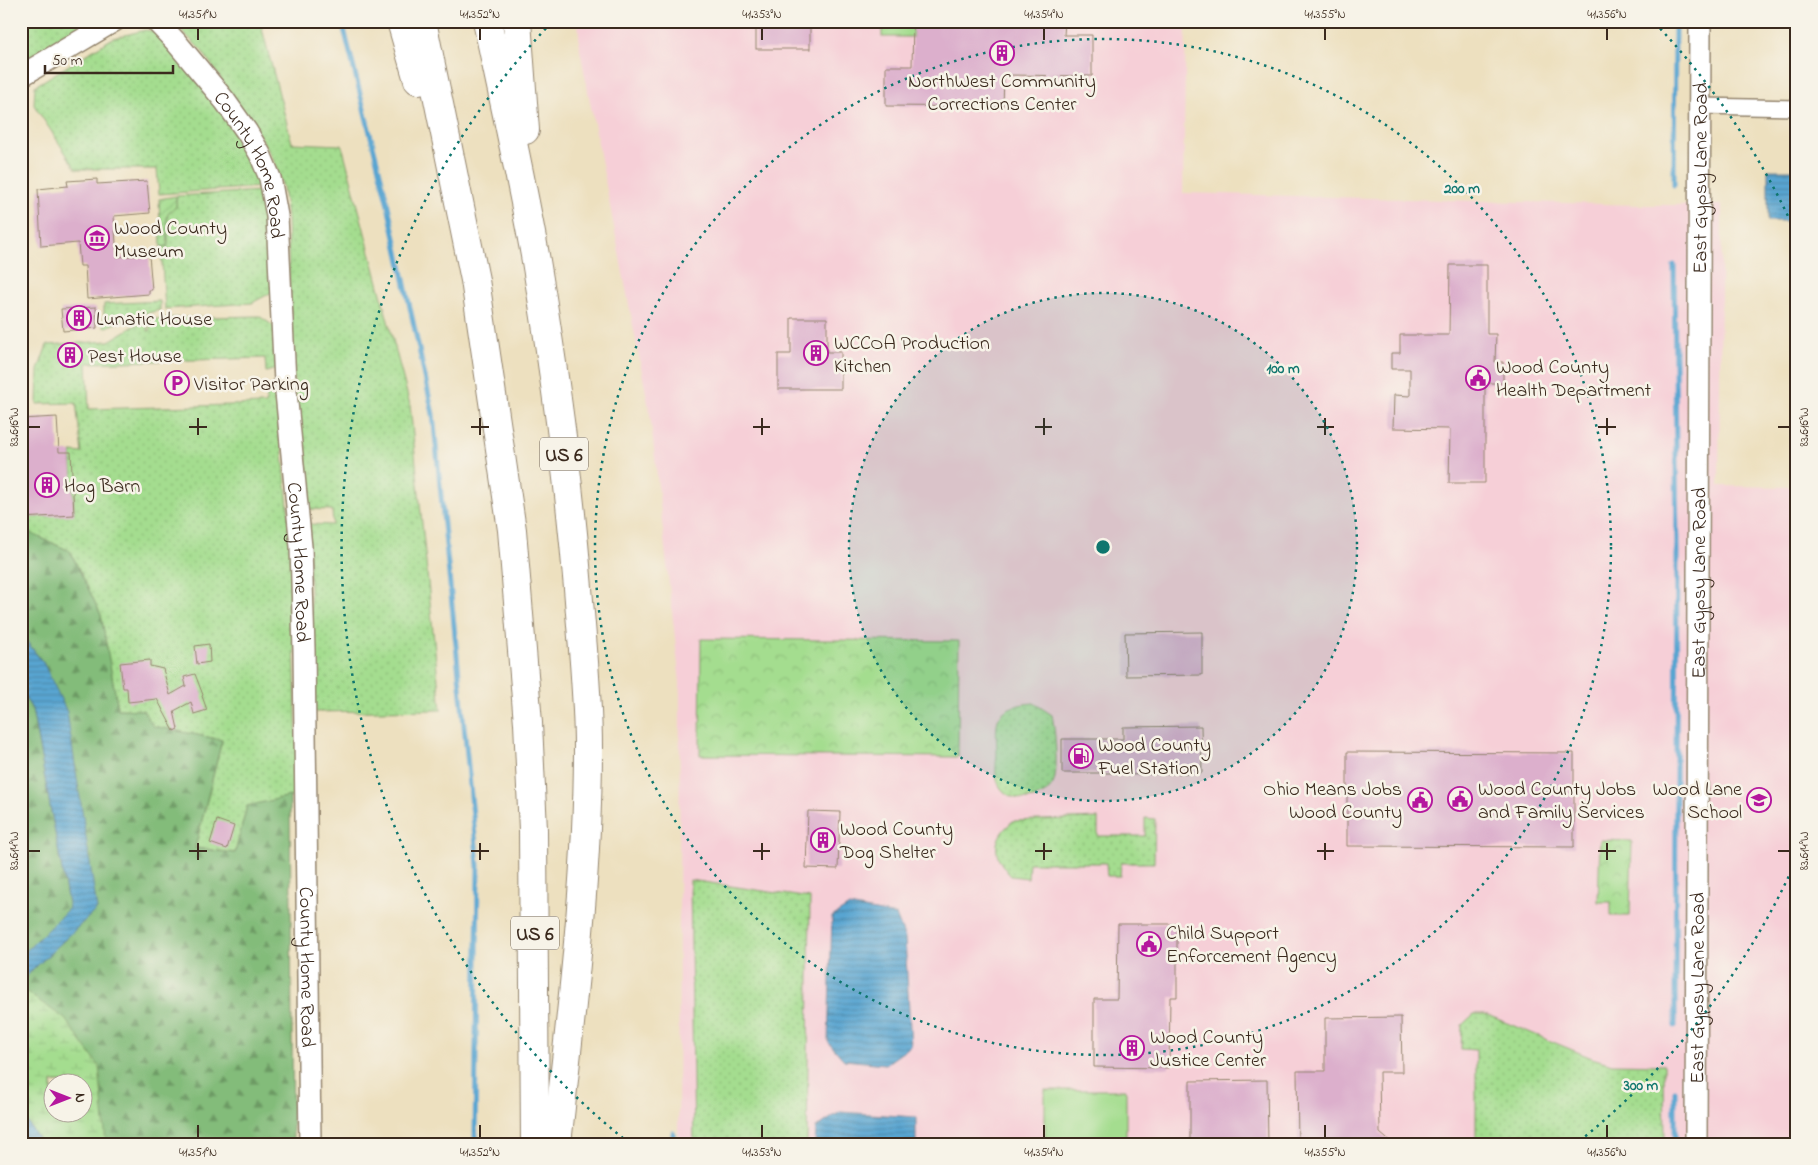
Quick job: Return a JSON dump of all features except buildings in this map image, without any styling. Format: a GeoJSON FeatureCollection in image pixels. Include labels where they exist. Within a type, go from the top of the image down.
{"type":"FeatureCollection","features":[{"type":"Feature","properties":{"kind":"highway"},"geometry":{"type":"LineString","coordinates":[[400,21],[475,280]]}},
{"type":"Feature","properties":{"kind":"highway","name":"US 6"},"geometry":{"type":"LineString","coordinates":[[422,21],[475,280],[512,530],[528,723],[533,849],[535,1144]]}},
{"type":"Feature","properties":{"kind":"highway","name":"US 6"},"geometry":{"type":"LineString","coordinates":[[487,21],[536,261],[558,402],[572,515],[585,677],[588,746],[585,845],[576,974],[557,1144]]}},
{"type":"Feature","properties":{"kind":"highway"},"geometry":{"type":"LineString","coordinates":[[517,21],[536,261]]}},
{"type":"Feature","properties":{"kind":"street"},"geometry":{"type":"LineString","coordinates":[[21,76],[114,21]]}},
{"type":"Feature","properties":{"kind":"street","name":"County Home Road"},"geometry":{"type":"LineString","coordinates":[[156,21],[225,101],[247,132],[260,154],[270,178],[277,216],[285,382],[301,547],[310,1144]]}},
{"type":"Feature","properties":{"kind":"street","name":"East Gypsy Lane Road"},"geometry":{"type":"LineString","coordinates":[[1696,1144],[1700,21]]}},
{"type":"Feature","properties":{"kind":"street"},"geometry":{"type":"LineString","coordinates":[[1699,106],[1797,108]]}},
{"type":"Feature","properties":{"kind":"shaded area"},"geometry":{"type":"Polygon","coordinates":[[[578,21],[1186,21],[1183,193],[1638,205],[1722,205],[1719,486],[1797,487],[1797,1144],[678,1144],[680,683],[650,414],[580,50],[578,21]]]}},
{"type":"Feature","properties":{"kind":"green space"},"geometry":{"type":"Polygon","coordinates":[[[21,21],[109,21],[21,67],[21,21]]]}},
{"type":"Feature","properties":{"kind":"green space"},"geometry":{"type":"Polygon","coordinates":[[[172,21],[260,21],[292,143],[342,145],[410,405],[441,710],[314,712],[308,524],[333,525],[332,510],[307,509],[292,358],[287,216],[283,187],[274,161],[262,139],[202,51],[172,21]]]}},
{"type":"Feature","properties":{"kind":"green space"},"geometry":{"type":"Polygon","coordinates":[[[882,21],[913,21],[913,37],[882,37],[882,21]]]}},
{"type":"Feature","properties":{"kind":"green space"},"geometry":{"type":"Polygon","coordinates":[[[145,30],[159,32],[254,156],[261,187],[159,194],[157,169],[76,169],[34,105],[35,86],[113,38],[145,30]]]}},
{"type":"Feature","properties":{"kind":"green space"},"geometry":{"type":"Polygon","coordinates":[[[260,191],[267,198],[274,291],[252,303],[165,309],[161,247],[166,247],[168,243],[167,216],[176,207],[176,196],[260,191]]]}},
{"type":"Feature","properties":{"kind":"green space"},"geometry":{"type":"Polygon","coordinates":[[[176,196],[176,207],[167,216],[168,246],[161,247],[159,199],[176,196]]]}},
{"type":"Feature","properties":{"kind":"green space"},"geometry":{"type":"Polygon","coordinates":[[[160,301],[160,310],[135,316],[104,328],[104,304],[160,301]]]}},
{"type":"Feature","properties":{"kind":"green space","name":"Wood County Museum"},"geometry":{"type":"Polygon","coordinates":[[[259,316],[275,327],[276,369],[266,372],[265,358],[87,363],[89,409],[266,404],[266,391],[278,400],[292,550],[298,796],[247,806],[235,853],[195,848],[222,740],[152,726],[143,710],[117,709],[101,615],[70,551],[21,529],[21,518],[74,514],[71,452],[82,453],[76,403],[37,404],[38,370],[47,345],[109,341],[134,326],[147,321],[148,331],[150,331],[150,320],[164,318],[259,316]]]}},
{"type":"Feature","properties":{"kind":"green space"},"geometry":{"type":"Polygon","coordinates":[[[21,529],[70,551],[101,615],[118,709],[143,710],[153,726],[222,740],[195,848],[235,853],[247,806],[290,796],[293,1144],[42,1144],[21,1113],[21,981],[97,909],[44,664],[21,634],[21,529]]]}},
{"type":"Feature","properties":{"kind":"green space"},"geometry":{"type":"Polygon","coordinates":[[[701,639],[959,641],[958,757],[700,755],[701,639]]]}},
{"type":"Feature","properties":{"kind":"green space"},"geometry":{"type":"Polygon","coordinates":[[[21,691],[32,709],[69,908],[21,956],[21,691]]]}},
{"type":"Feature","properties":{"kind":"green space"},"geometry":{"type":"Polygon","coordinates":[[[1034,703],[1052,715],[1056,750],[1055,778],[1053,784],[1042,795],[1026,799],[1018,798],[1010,796],[1004,791],[996,778],[997,723],[1000,715],[1008,709],[1034,703]]]}},
{"type":"Feature","properties":{"kind":"green space"},"geometry":{"type":"Polygon","coordinates":[[[1098,818],[1098,836],[1145,836],[1145,818],[1155,819],[1154,863],[1121,863],[1120,876],[1107,876],[1106,863],[1029,863],[1028,878],[1011,876],[997,855],[998,841],[1001,834],[1013,821],[1098,818]]]}},
{"type":"Feature","properties":{"kind":"green space"},"geometry":{"type":"Polygon","coordinates":[[[1600,840],[1632,841],[1630,916],[1611,916],[1611,902],[1598,902],[1600,840]]]}},
{"type":"Feature","properties":{"kind":"green space"},"geometry":{"type":"Polygon","coordinates":[[[690,880],[810,898],[807,1144],[694,1144],[690,880]]]}},
{"type":"Feature","properties":{"kind":"green space"},"geometry":{"type":"Polygon","coordinates":[[[21,988],[65,1019],[99,1066],[106,1144],[42,1144],[21,1113],[21,988]]]}},
{"type":"Feature","properties":{"kind":"green space"},"geometry":{"type":"Polygon","coordinates":[[[1474,1014],[1485,1014],[1592,1058],[1612,1064],[1664,1065],[1665,1144],[1476,1144],[1476,1050],[1461,1049],[1462,1025],[1474,1014]]]}},
{"type":"Feature","properties":{"kind":"green space"},"geometry":{"type":"Polygon","coordinates":[[[1045,1090],[1126,1090],[1126,1144],[1045,1144],[1045,1090]]]}},
{"type":"Feature","properties":{"kind":"water"},"geometry":{"type":"Polygon","coordinates":[[[1768,170],[1797,170],[1797,221],[1768,221],[1768,170]]]}},
{"type":"Feature","properties":{"kind":"water"},"geometry":{"type":"Polygon","coordinates":[[[21,634],[44,664],[67,712],[97,909],[21,981],[21,956],[69,908],[32,709],[21,691],[21,634]]]}},
{"type":"Feature","properties":{"kind":"water"},"geometry":{"type":"Polygon","coordinates":[[[849,906],[896,915],[905,938],[911,1046],[886,1064],[844,1060],[828,1042],[832,917],[849,906]]]}},
{"type":"Feature","properties":{"kind":"water"},"geometry":{"type":"Polygon","coordinates":[[[840,1112],[916,1117],[916,1144],[815,1144],[816,1128],[840,1112]]]}},
{"type":"Feature","properties":{"kind":"water"},"geometry":{"type":"Polygon","coordinates":[[[21,1113],[42,1144],[21,1144],[21,1113]]]}},
{"type":"Feature","properties":{"kind":"waterway"},"geometry":{"type":"LineString","coordinates":[[342,21],[387,201],[433,414],[478,866],[475,1144]]}},
{"type":"Feature","properties":{"kind":"waterway"},"geometry":{"type":"LineString","coordinates":[[1674,185],[1675,21]]}},
{"type":"Feature","properties":{"kind":"waterway"},"geometry":{"type":"LineString","coordinates":[[1674,265],[1677,551],[1675,1026]]}},
{"type":"Feature","properties":{"kind":"waterway"},"geometry":{"type":"LineString","coordinates":[[1675,1091],[1675,1144]]}},
{"type":"Feature","properties":{"kind":"waterway"},"geometry":{"type":"LineString","coordinates":[[673,1133],[673,1144]]}},
{"type":"Feature","properties":{"kind":"place","name":"NorthWest Community Corrections Center"},"geometry":{"type":"Point","coordinates":[1002,53]}},
{"type":"Feature","properties":{"kind":"place","name":"Wood County Museum"},"geometry":{"type":"Point","coordinates":[97,238]}},
{"type":"Feature","properties":{"kind":"place","name":"Lunatic House"},"geometry":{"type":"Point","coordinates":[79,318]}},
{"type":"Feature","properties":{"kind":"place","name":"WCCOA Production Kitchen"},"geometry":{"type":"Point","coordinates":[816,353]}},
{"type":"Feature","properties":{"kind":"place","name":"Pest House"},"geometry":{"type":"Point","coordinates":[70,355]}},
{"type":"Feature","properties":{"kind":"place","name":"Wood County Health Department"},"geometry":{"type":"Point","coordinates":[1478,378]}},
{"type":"Feature","properties":{"kind":"place","name":"Visitor Parking"},"geometry":{"type":"Point","coordinates":[177,383]}},
{"type":"Feature","properties":{"kind":"place","name":"Hog Barn"},"geometry":{"type":"Point","coordinates":[47,485]}},
{"type":"Feature","properties":{"kind":"place","name":"Wood County Fuel Station"},"geometry":{"type":"Point","coordinates":[1081,756]}},
{"type":"Feature","properties":{"kind":"place","name":"Wood County Jobs and Family Services"},"geometry":{"type":"Point","coordinates":[1460,799]}},
{"type":"Feature","properties":{"kind":"place","name":"Ohio Means Jobs Wood County"},"geometry":{"type":"Point","coordinates":[1420,800]}},
{"type":"Feature","properties":{"kind":"place","name":"Wood Lane School"},"geometry":{"type":"Point","coordinates":[1759,800]}},
{"type":"Feature","properties":{"kind":"place","name":"Wood County Dog Shelter"},"geometry":{"type":"Point","coordinates":[823,840]}},
{"type":"Feature","properties":{"kind":"place","name":"Child Support Enforcement Agency"},"geometry":{"type":"Point","coordinates":[1149,944]}},
{"type":"Feature","properties":{"kind":"place","name":"Wood County Justice Center"},"geometry":{"type":"Point","coordinates":[1132,1048]}}]}
